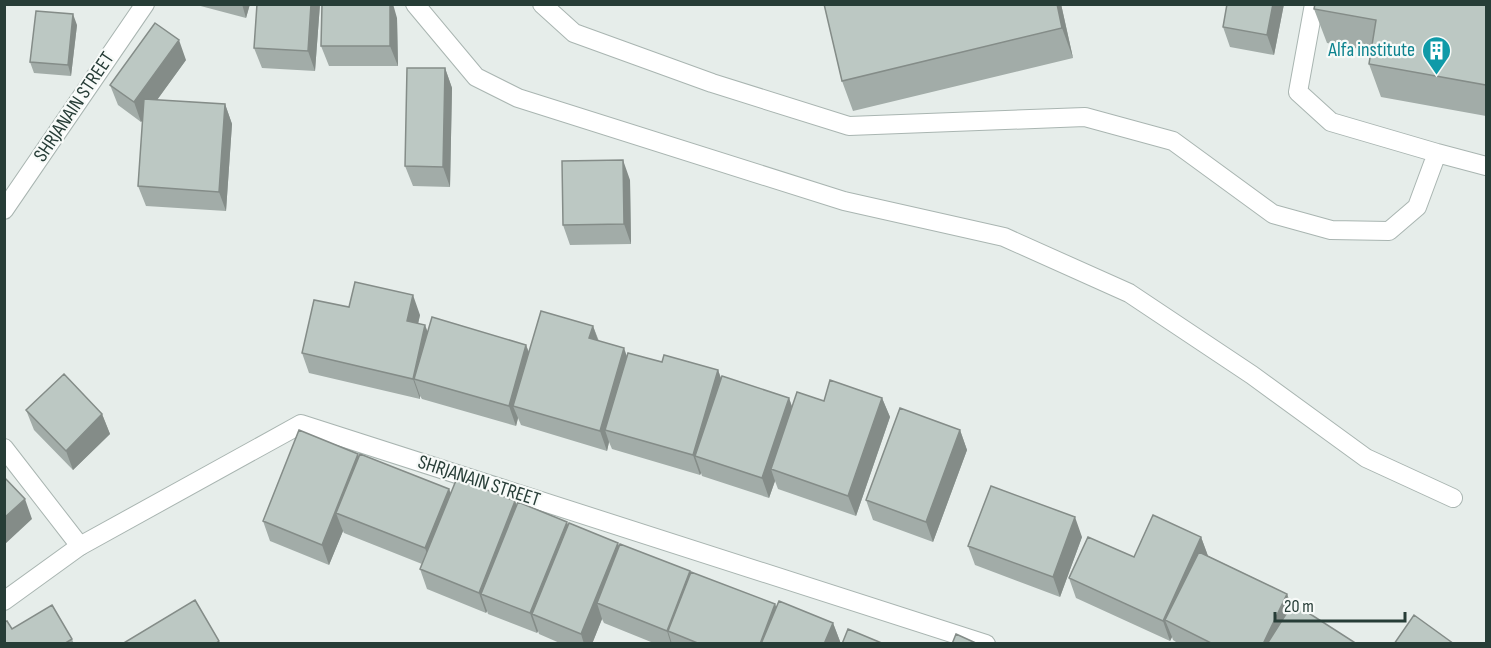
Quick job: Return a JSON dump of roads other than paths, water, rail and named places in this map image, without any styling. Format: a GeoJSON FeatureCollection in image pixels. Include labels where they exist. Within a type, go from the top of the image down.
{"type":"FeatureCollection","features":[{"type":"Feature","properties":{"kind":"street","name":"SHRJANAIN STREET"},"geometry":{"type":"LineString","coordinates":[[4,210],[145,4]]}},
{"type":"Feature","properties":{"kind":"street"},"geometry":{"type":"LineString","coordinates":[[415,4],[476,78],[518,98],[844,201],[1004,237],[1129,293],[1252,375],[1366,458],[1453,498]]}},
{"type":"Feature","properties":{"kind":"street"},"geometry":{"type":"LineString","coordinates":[[542,4],[574,33],[712,83],[849,126],[1085,117],[1173,141],[1273,214],[1331,230],[1389,231],[1417,207],[1437,153]]}},
{"type":"Feature","properties":{"kind":"street"},"geometry":{"type":"LineString","coordinates":[[1314,4],[1298,92],[1331,122],[1486,166]]}},
{"type":"Feature","properties":{"kind":"street","name":"SHRJANAIN STREET"},"geometry":{"type":"LineString","coordinates":[[4,601],[80,546],[301,424],[986,644]]}},
{"type":"Feature","properties":{"kind":"street"},"geometry":{"type":"LineString","coordinates":[[4,448],[80,546]]}},
{"type":"Feature","properties":{"kind":"place","name":"Alfa institute"},"geometry":{"type":"Point","coordinates":[1436,76]}}]}
